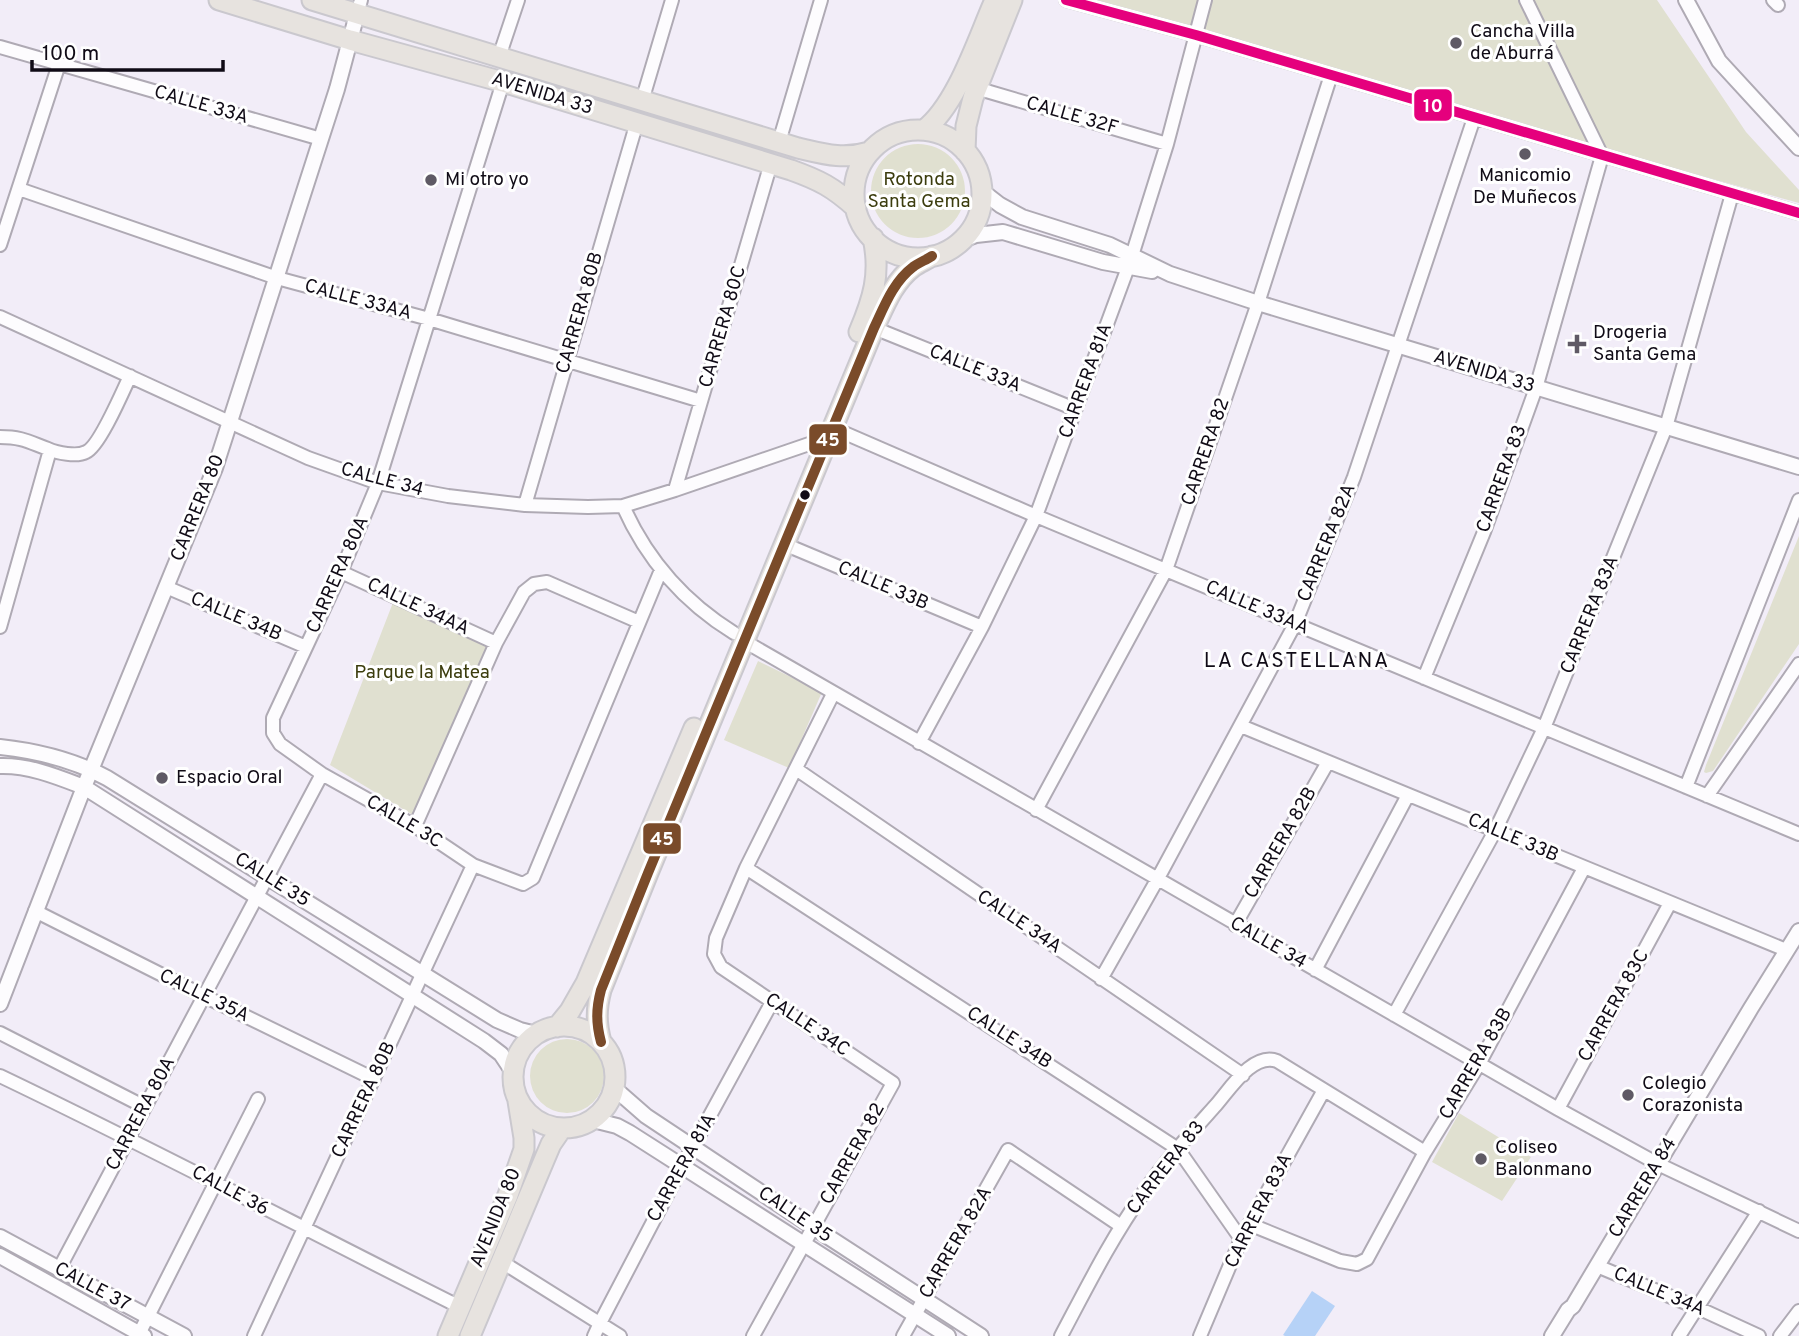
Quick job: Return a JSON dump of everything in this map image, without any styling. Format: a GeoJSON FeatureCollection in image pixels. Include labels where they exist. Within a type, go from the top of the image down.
{"type":"FeatureCollection","features":[{"type":"Feature","properties":{"kind":"main road","name":"AVENIDA 33"},"geometry":{"type":"LineString","coordinates":[[219,0],[771,163],[821,181],[840,193],[856,208]]}},
{"type":"Feature","properties":{"kind":"main road","name":"AVENIDA 33"},"geometry":{"type":"LineString","coordinates":[[312,0],[359,7],[499,57],[779,142],[838,157],[869,152]]}},
{"type":"Feature","properties":{"kind":"main road"},"geometry":{"type":"LineString","coordinates":[[924,130],[937,118],[955,90],[995,0]]}},
{"type":"Feature","properties":{"kind":"main road"},"geometry":{"type":"LineString","coordinates":[[965,151],[966,126],[976,88],[1012,0]]}},
{"type":"Feature","properties":{"kind":"main road"},"geometry":{"type":"LineString","coordinates":[[556,1027],[570,1011],[586,983],[739,638],[785,544],[891,293],[912,268],[962,240],[979,214],[982,191],[976,167],[965,151],[947,137],[924,130],[909,130],[894,134],[869,152],[856,178],[856,208],[861,222],[881,246],[897,254],[932,256]]}},
{"type":"Feature","properties":{"kind":"main road"},"geometry":{"type":"LineString","coordinates":[[601,1042],[596,1018],[601,990],[812,443],[873,297],[876,253],[873,238]]}},
{"type":"Feature","properties":{"kind":"main road"},"geometry":{"type":"LineString","coordinates":[[556,1027],[573,1027],[588,1032],[601,1042],[611,1056],[615,1072],[614,1088],[607,1105],[593,1120],[578,1126],[562,1128],[542,1123],[531,1116],[523,1107],[513,1084],[517,1057],[525,1044],[536,1034],[556,1027]]}},
{"type":"Feature","properties":{"kind":"main road","name":"AVENIDA 80"},"geometry":{"type":"LineString","coordinates":[[448,1336],[508,1195],[524,1149],[517,1096]]}},
{"type":"Feature","properties":{"kind":"main road","name":"AVENIDA 80"},"geometry":{"type":"LineString","coordinates":[[470,1336],[551,1144],[562,1128]]}},
{"type":"Feature","properties":{"kind":"street"},"geometry":{"type":"LineString","coordinates":[[499,57],[518,0]]}},
{"type":"Feature","properties":{"kind":"street"},"geometry":{"type":"LineString","coordinates":[[642,101],[672,0]]}},
{"type":"Feature","properties":{"kind":"street"},"geometry":{"type":"LineString","coordinates":[[779,142],[821,0]]}},
{"type":"Feature","properties":{"kind":"street"},"geometry":{"type":"LineString","coordinates":[[1066,0],[1196,35],[1799,213]]}},
{"type":"Feature","properties":{"kind":"street","name":"CARRERA 81A"},"geometry":{"type":"LineString","coordinates":[[919,743],[982,627],[1036,516],[1130,261],[1167,144],[1205,0]]}},
{"type":"Feature","properties":{"kind":"street"},"geometry":{"type":"LineString","coordinates":[[1526,0],[1602,156]]}},
{"type":"Feature","properties":{"kind":"street"},"geometry":{"type":"LineString","coordinates":[[1686,0],[1719,61],[1799,148]]}},
{"type":"Feature","properties":{"kind":"street","name":"CARRERA 80"},"geometry":{"type":"LineString","coordinates":[[0,1004],[84,787],[215,468],[337,89],[359,7]]}},
{"type":"Feature","properties":{"kind":"street","name":"CALLE 33A"},"geometry":{"type":"LineString","coordinates":[[0,47],[321,139]]}},
{"type":"Feature","properties":{"kind":"street"},"geometry":{"type":"LineString","coordinates":[[0,246],[59,64]]}},
{"type":"Feature","properties":{"kind":"street","name":"CARRERA 82"},"geometry":{"type":"LineString","coordinates":[[1036,810],[1166,569],[1258,303],[1331,75]]}},
{"type":"Feature","properties":{"kind":"street","name":"CARRERA 80A"},"geometry":{"type":"LineString","coordinates":[[280,744],[273,733],[273,718],[341,572],[378,483],[503,82]]}},
{"type":"Feature","properties":{"kind":"street","name":"CALLE 32F"},"geometry":{"type":"LineString","coordinates":[[976,88],[1167,144]]}},
{"type":"Feature","properties":{"kind":"street","name":"CARRERA 82A"},"geometry":{"type":"LineString","coordinates":[[1101,979],[1295,624],[1354,477],[1474,118]]}},
{"type":"Feature","properties":{"kind":"street","name":"CARRERA 80B"},"geometry":{"type":"LineString","coordinates":[[525,505],[636,122]]}},
{"type":"Feature","properties":{"kind":"street","name":"CARRERA 83"},"geometry":{"type":"LineString","coordinates":[[1424,678],[1484,532],[1535,388],[1602,156]]}},
{"type":"Feature","properties":{"kind":"street","name":"CARRERA 80C"},"geometry":{"type":"LineString","coordinates":[[675,490],[771,163]]}},
{"type":"Feature","properties":{"kind":"street","name":"CALLE 33AA"},"geometry":{"type":"LineString","coordinates":[[19,188],[277,278],[429,319],[701,401]]}},
{"type":"Feature","properties":{"kind":"street","name":"AVENIDA 33"},"geometry":{"type":"LineString","coordinates":[[982,191],[1022,217],[1110,245],[1130,261]]}},
{"type":"Feature","properties":{"kind":"street","name":"CARRERA 83A"},"geometry":{"type":"LineString","coordinates":[[1394,1015],[1495,831],[1544,728],[1666,427],[1732,194]]}},
{"type":"Feature","properties":{"kind":"street","name":"AVENIDA 33"},"geometry":{"type":"LineString","coordinates":[[962,240],[976,234],[1003,232],[1103,262],[1130,261],[1258,303],[1799,467]]}},
{"type":"Feature","properties":{"kind":"street","name":"CALLE 34"},"geometry":{"type":"LineString","coordinates":[[0,317],[308,458],[378,483],[471,500],[525,505],[623,506],[640,540],[661,570],[689,601],[739,638],[1558,1109],[1658,1164],[1799,1231]]}},
{"type":"Feature","properties":{"kind":"street","name":"CALLE 33A"},"geometry":{"type":"LineString","coordinates":[[874,328],[1075,410]]}},
{"type":"Feature","properties":{"kind":"street"},"geometry":{"type":"LineString","coordinates":[[0,438],[24,439],[50,450],[86,453],[98,440],[130,376]]}},
{"type":"Feature","properties":{"kind":"street","name":"CALLE 33AA"},"geometry":{"type":"LineString","coordinates":[[833,428],[1036,516],[1799,834]]}},
{"type":"Feature","properties":{"kind":"street"},"geometry":{"type":"LineString","coordinates":[[623,506],[812,443]]}},
{"type":"Feature","properties":{"kind":"street"},"geometry":{"type":"LineString","coordinates":[[0,627],[50,450]]}},
{"type":"Feature","properties":{"kind":"street"},"geometry":{"type":"LineString","coordinates":[[1686,787],[1799,500]]}},
{"type":"Feature","properties":{"kind":"street","name":"CALLE 33B"},"geometry":{"type":"LineString","coordinates":[[785,544],[982,627]]}},
{"type":"Feature","properties":{"kind":"street"},"geometry":{"type":"LineString","coordinates":[[415,827],[496,643],[524,592],[534,584],[548,582],[639,622],[661,570]]}},
{"type":"Feature","properties":{"kind":"street","name":"CALLE 34AA"},"geometry":{"type":"LineString","coordinates":[[341,572],[496,643]]}},
{"type":"Feature","properties":{"kind":"street","name":"CALLE 34B"},"geometry":{"type":"LineString","coordinates":[[166,587],[306,647]]}},
{"type":"Feature","properties":{"kind":"street","name":"CALLE 3C"},"geometry":{"type":"LineString","coordinates":[[280,744],[322,774],[415,827],[473,865],[523,884],[533,878],[639,622]]}},
{"type":"Feature","properties":{"kind":"street"},"geometry":{"type":"LineString","coordinates":[[1707,796],[1799,664]]}},
{"type":"Feature","properties":{"kind":"street"},"geometry":{"type":"LineString","coordinates":[[746,868],[833,694]]}},
{"type":"Feature","properties":{"kind":"street","name":"CALLE 33B"},"geometry":{"type":"LineString","coordinates":[[1241,726],[1786,950]]}},
{"type":"Feature","properties":{"kind":"street","name":"CALLE 35"},"geometry":{"type":"LineString","coordinates":[[0,747],[44,754],[92,770],[497,1020],[536,1034]]}},
{"type":"Feature","properties":{"kind":"street","name":"CARRERA 82B"},"geometry":{"type":"LineString","coordinates":[[1235,925],[1328,762]]}},
{"type":"Feature","properties":{"kind":"street","name":"CALLE 35"},"geometry":{"type":"LineString","coordinates":[[0,766],[32,769],[84,787],[484,1041],[501,1054],[513,1072]]}},
{"type":"Feature","properties":{"kind":"street","name":"CALLE 34A"},"geometry":{"type":"LineString","coordinates":[[796,769],[1243,1074]]}},
{"type":"Feature","properties":{"kind":"street","name":"CARRERA 80A"},"geometry":{"type":"LineString","coordinates":[[59,1269],[322,774]]}},
{"type":"Feature","properties":{"kind":"street"},"geometry":{"type":"LineString","coordinates":[[1315,970],[1408,795]]}},
{"type":"Feature","properties":{"kind":"street","name":"CARRERA 80B"},"geometry":{"type":"LineString","coordinates":[[254,1336],[473,865]]}},
{"type":"Feature","properties":{"kind":"street","name":"CALLE 34B"},"geometry":{"type":"LineString","coordinates":[[746,868],[1178,1149],[1241,1239]]}},
{"type":"Feature","properties":{"kind":"street","name":"CALLE 34C"},"geometry":{"type":"LineString","coordinates":[[746,868],[716,938],[714,954],[721,967],[893,1083]]}},
{"type":"Feature","properties":{"kind":"street","name":"CARRERA 83B"},"geometry":{"type":"LineString","coordinates":[[1250,1224],[1340,1261],[1357,1264],[1367,1259],[1425,1152],[1479,1064],[1584,868]]}},
{"type":"Feature","properties":{"kind":"street","name":"CARRERA 83C"},"geometry":{"type":"LineString","coordinates":[[1558,1109],[1670,903]]}},
{"type":"Feature","properties":{"kind":"street","name":"CALLE 35A"},"geometry":{"type":"LineString","coordinates":[[35,911],[374,1079]]}},
{"type":"Feature","properties":{"kind":"street","name":"CARRERA 84"},"geometry":{"type":"LineString","coordinates":[[1552,1336],[1573,1306],[1799,931]]}},
{"type":"Feature","properties":{"kind":"street","name":"CARRERA 81A"},"geometry":{"type":"LineString","coordinates":[[594,1336],[772,1002]]}},
{"type":"Feature","properties":{"kind":"street"},"geometry":{"type":"LineString","coordinates":[[0,1033],[145,1108]]}},
{"type":"Feature","properties":{"kind":"street","name":"CARRERA 83"},"geometry":{"type":"LineString","coordinates":[[1062,1336],[1121,1226],[1144,1190],[1243,1074],[1260,1060],[1273,1060],[1324,1090]]}},
{"type":"Feature","properties":{"kind":"street","name":"CALLE 36"},"geometry":{"type":"LineString","coordinates":[[0,1076],[129,1138],[460,1307]]}},
{"type":"Feature","properties":{"kind":"street","name":"CARRERA 82"},"geometry":{"type":"LineString","coordinates":[[752,1336],[893,1083]]}},
{"type":"Feature","properties":{"kind":"street","name":"CALLE 35"},"geometry":{"type":"LineString","coordinates":[[614,1088],[646,1116],[981,1336]]}},
{"type":"Feature","properties":{"kind":"street"},"geometry":{"type":"LineString","coordinates":[[1324,1090],[1425,1152]]}},
{"type":"Feature","properties":{"kind":"street","name":"CARRERA 83A"},"geometry":{"type":"LineString","coordinates":[[1200,1336],[1241,1239],[1324,1090]]}},
{"type":"Feature","properties":{"kind":"street"},"geometry":{"type":"LineString","coordinates":[[141,1335],[258,1099]]}},
{"type":"Feature","properties":{"kind":"street","name":"CALLE 35"},"geometry":{"type":"LineString","coordinates":[[593,1120],[617,1126],[948,1336]]}},
{"type":"Feature","properties":{"kind":"street","name":"CARRERA 82A"},"geometry":{"type":"LineString","coordinates":[[903,1336],[1008,1150],[1121,1226]]}},
{"type":"Feature","properties":{"kind":"street"},"geometry":{"type":"LineString","coordinates":[[1679,1336],[1759,1211]]}},
{"type":"Feature","properties":{"kind":"street","name":"CALLE 37"},"geometry":{"type":"LineString","coordinates":[[0,1237],[184,1336]]}},
{"type":"Feature","properties":{"kind":"street","name":"CALLE 37"},"geometry":{"type":"LineString","coordinates":[[0,1256],[141,1335]]}},
{"type":"Feature","properties":{"kind":"street"},"geometry":{"type":"LineString","coordinates":[[502,1262],[620,1336]]}},
{"type":"Feature","properties":{"kind":"street","name":"CALLE 34A"},"geometry":{"type":"LineString","coordinates":[[1597,1266],[1759,1336]]}},
{"type":"Feature","properties":{"kind":"street"},"geometry":{"type":"LineString","coordinates":[[1780,1336],[1799,1311]]}},
{"type":"Feature","properties":{"kind":"green space"},"geometry":{"type":"Polygon","coordinates":[[[1083,0],[1657,0],[1746,132],[1799,190],[1799,203],[1206,38],[1083,0]]]}},
{"type":"Feature","properties":{"kind":"green space","name":"Rotonda Santa Gema"},"geometry":{"type":"Polygon","coordinates":[[[909,144],[927,144],[952,157],[962,173],[965,191],[962,209],[952,225],[927,238],[909,238],[884,225],[871,200],[871,182],[884,157],[909,144]]]}},
{"type":"Feature","properties":{"kind":"green space"},"geometry":{"type":"Polygon","coordinates":[[[1799,536],[1799,644],[1713,771],[1706,773],[1706,765],[1799,536]]]}},
{"type":"Feature","properties":{"kind":"green space","name":"Parque la Matea"},"geometry":{"type":"Polygon","coordinates":[[[394,600],[492,644],[416,817],[330,765],[394,600]]]}},
{"type":"Feature","properties":{"kind":"green space"},"geometry":{"type":"Polygon","coordinates":[[[758,661],[822,692],[789,768],[724,740],[758,661]]]}},
{"type":"Feature","properties":{"kind":"green space"},"geometry":{"type":"Polygon","coordinates":[[[567,1039],[581,1042],[593,1050],[601,1062],[604,1076],[601,1090],[593,1102],[581,1110],[567,1113],[553,1110],[541,1102],[533,1090],[530,1076],[533,1062],[541,1050],[553,1042],[567,1039]]]}},
{"type":"Feature","properties":{"kind":"green space","name":"Coliseo Balonmano"},"geometry":{"type":"Polygon","coordinates":[[[1459,1113],[1531,1157],[1502,1201],[1432,1162],[1459,1113]]]}},
{"type":"Feature","properties":{"kind":"water"},"geometry":{"type":"Polygon","coordinates":[[[1312,1291],[1335,1306],[1315,1336],[1283,1335],[1312,1291]]]}},
{"type":"Feature","properties":{"kind":"transit line","name":"10"},"geometry":{"type":"LineString","coordinates":[[1066,0],[1196,35],[1799,213]]}},
{"type":"Feature","properties":{"kind":"transit line","name":"45"},"geometry":{"type":"LineString","coordinates":[[601,1042],[597,1016],[601,990],[874,328],[900,280],[913,267],[932,256]]}},
{"type":"Feature","properties":{"kind":"place","name":"Cancha Villa de Aburrá"},"geometry":{"type":"Point","coordinates":[1456,43]}},
{"type":"Feature","properties":{"kind":"place","name":"Manicomio De Muñecos"},"geometry":{"type":"Point","coordinates":[1525,154]}},
{"type":"Feature","properties":{"kind":"place","name":"Mi otro yo"},"geometry":{"type":"Point","coordinates":[431,180]}},
{"type":"Feature","properties":{"kind":"place","name":"Drogeria Santa Gema"},"geometry":{"type":"Point","coordinates":[1577,344]}},
{"type":"Feature","properties":{"kind":"place","name":"Espacio Oral"},"geometry":{"type":"Point","coordinates":[162,778]}},
{"type":"Feature","properties":{"kind":"place","name":"Colegio Corazonista"},"geometry":{"type":"Point","coordinates":[1628,1095]}},
{"type":"Feature","properties":{"kind":"place","name":"Coliseo Balonmano"},"geometry":{"type":"Point","coordinates":[1481,1159]}},
{"type":"Feature","properties":{"kind":"district","name":"LA CASTELLANA"},"geometry":{"type":"Point","coordinates":[1297,661]}}]}
